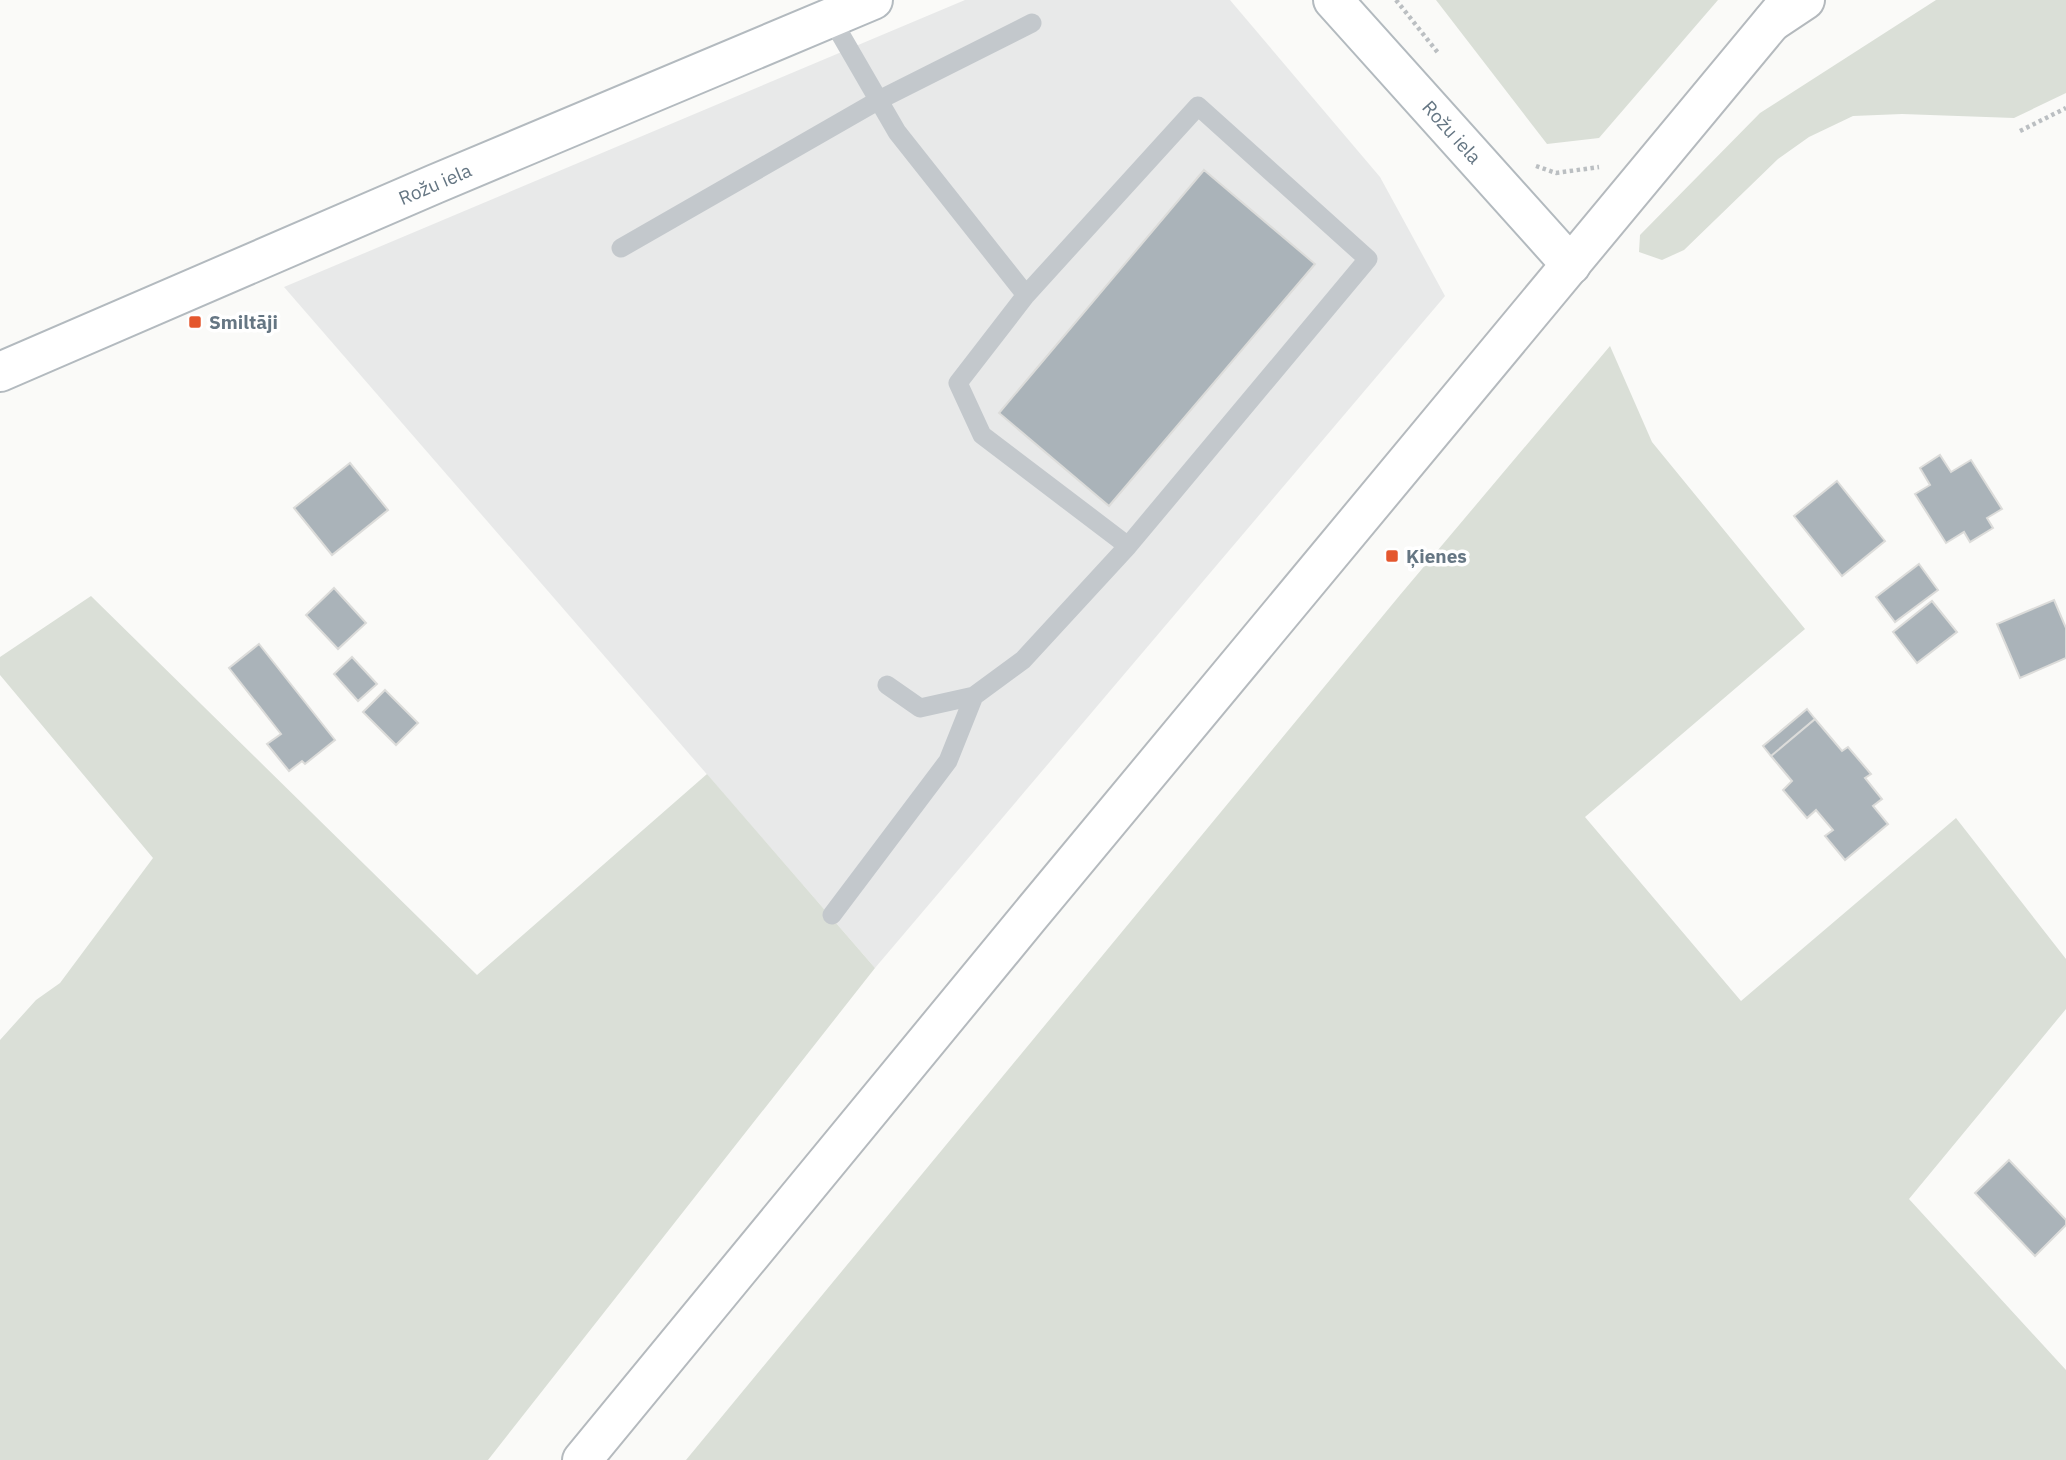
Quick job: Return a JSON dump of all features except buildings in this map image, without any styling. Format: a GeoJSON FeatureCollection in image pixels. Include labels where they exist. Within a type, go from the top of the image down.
{"type":"FeatureCollection","features":[{"type":"Feature","properties":{"kind":"main road","name":"Rožu iela"},"geometry":{"type":"LineString","coordinates":[[0,372],[435,184],[873,0]]}},
{"type":"Feature","properties":{"kind":"main road","name":"Rožu iela"},"geometry":{"type":"LineString","coordinates":[[1333,0],[1571,265]]}},
{"type":"Feature","properties":{"kind":"main road"},"geometry":{"type":"LineString","coordinates":[[582,1460],[1781,11],[1805,0]]}},
{"type":"Feature","properties":{"kind":"lane"},"geometry":{"type":"LineString","coordinates":[[831,18],[897,132],[1026,295]]}},
{"type":"Feature","properties":{"kind":"lane"},"geometry":{"type":"LineString","coordinates":[[621,248],[879,100],[1032,23]]}},
{"type":"Feature","properties":{"kind":"lane"},"geometry":{"type":"LineString","coordinates":[[887,685],[920,708],[974,696],[1023,660],[1128,546],[1368,259],[1198,106],[1026,295],[958,383],[982,435],[1128,546]]}},
{"type":"Feature","properties":{"kind":"lane"},"geometry":{"type":"LineString","coordinates":[[832,915],[948,761],[974,696]]}},
{"type":"Feature","properties":{"kind":"path"},"geometry":{"type":"LineString","coordinates":[[1396,0],[1445,62]]}},
{"type":"Feature","properties":{"kind":"path"},"geometry":{"type":"LineString","coordinates":[[2020,131],[2066,108]]}},
{"type":"Feature","properties":{"kind":"path"},"geometry":{"type":"LineString","coordinates":[[1531,164],[1556,173],[1601,167]]}},
{"type":"Feature","properties":{"kind":"shaded area"},"geometry":{"type":"Polygon","coordinates":[[[965,0],[1230,0],[1380,177],[1445,296],[875,968],[284,287],[965,0]]]}},
{"type":"Feature","properties":{"kind":"shaded area"},"geometry":{"type":"Polygon","coordinates":[[[1436,0],[1718,0],[1599,138],[1547,144],[1436,0]]]}},
{"type":"Feature","properties":{"kind":"shaded area"},"geometry":{"type":"Polygon","coordinates":[[[1936,0],[2066,0],[2066,93],[2014,118],[1902,114],[1853,116],[1809,137],[1778,159],[1684,250],[1662,260],[1639,252],[1640,235],[1760,113],[1936,0]]]}},
{"type":"Feature","properties":{"kind":"shaded area"},"geometry":{"type":"Polygon","coordinates":[[[1610,346],[1652,442],[1805,629],[1585,817],[1741,1001],[1956,818],[2066,959],[2066,1009],[1909,1199],[2066,1370],[2066,1460],[686,1460],[1400,595],[1610,346]]]}},
{"type":"Feature","properties":{"kind":"shaded area"},"geometry":{"type":"Polygon","coordinates":[[[91,596],[477,975],[707,774],[875,968],[488,1460],[0,1460],[0,1040],[36,1000],[60,983],[153,858],[0,675],[0,657],[91,596]]]}},
{"type":"Feature","properties":{"kind":"place","name":"Smiltāji"},"geometry":{"type":"Point","coordinates":[195,322]}},
{"type":"Feature","properties":{"kind":"place","name":"Ķienes"},"geometry":{"type":"Point","coordinates":[1392,556]}}]}
